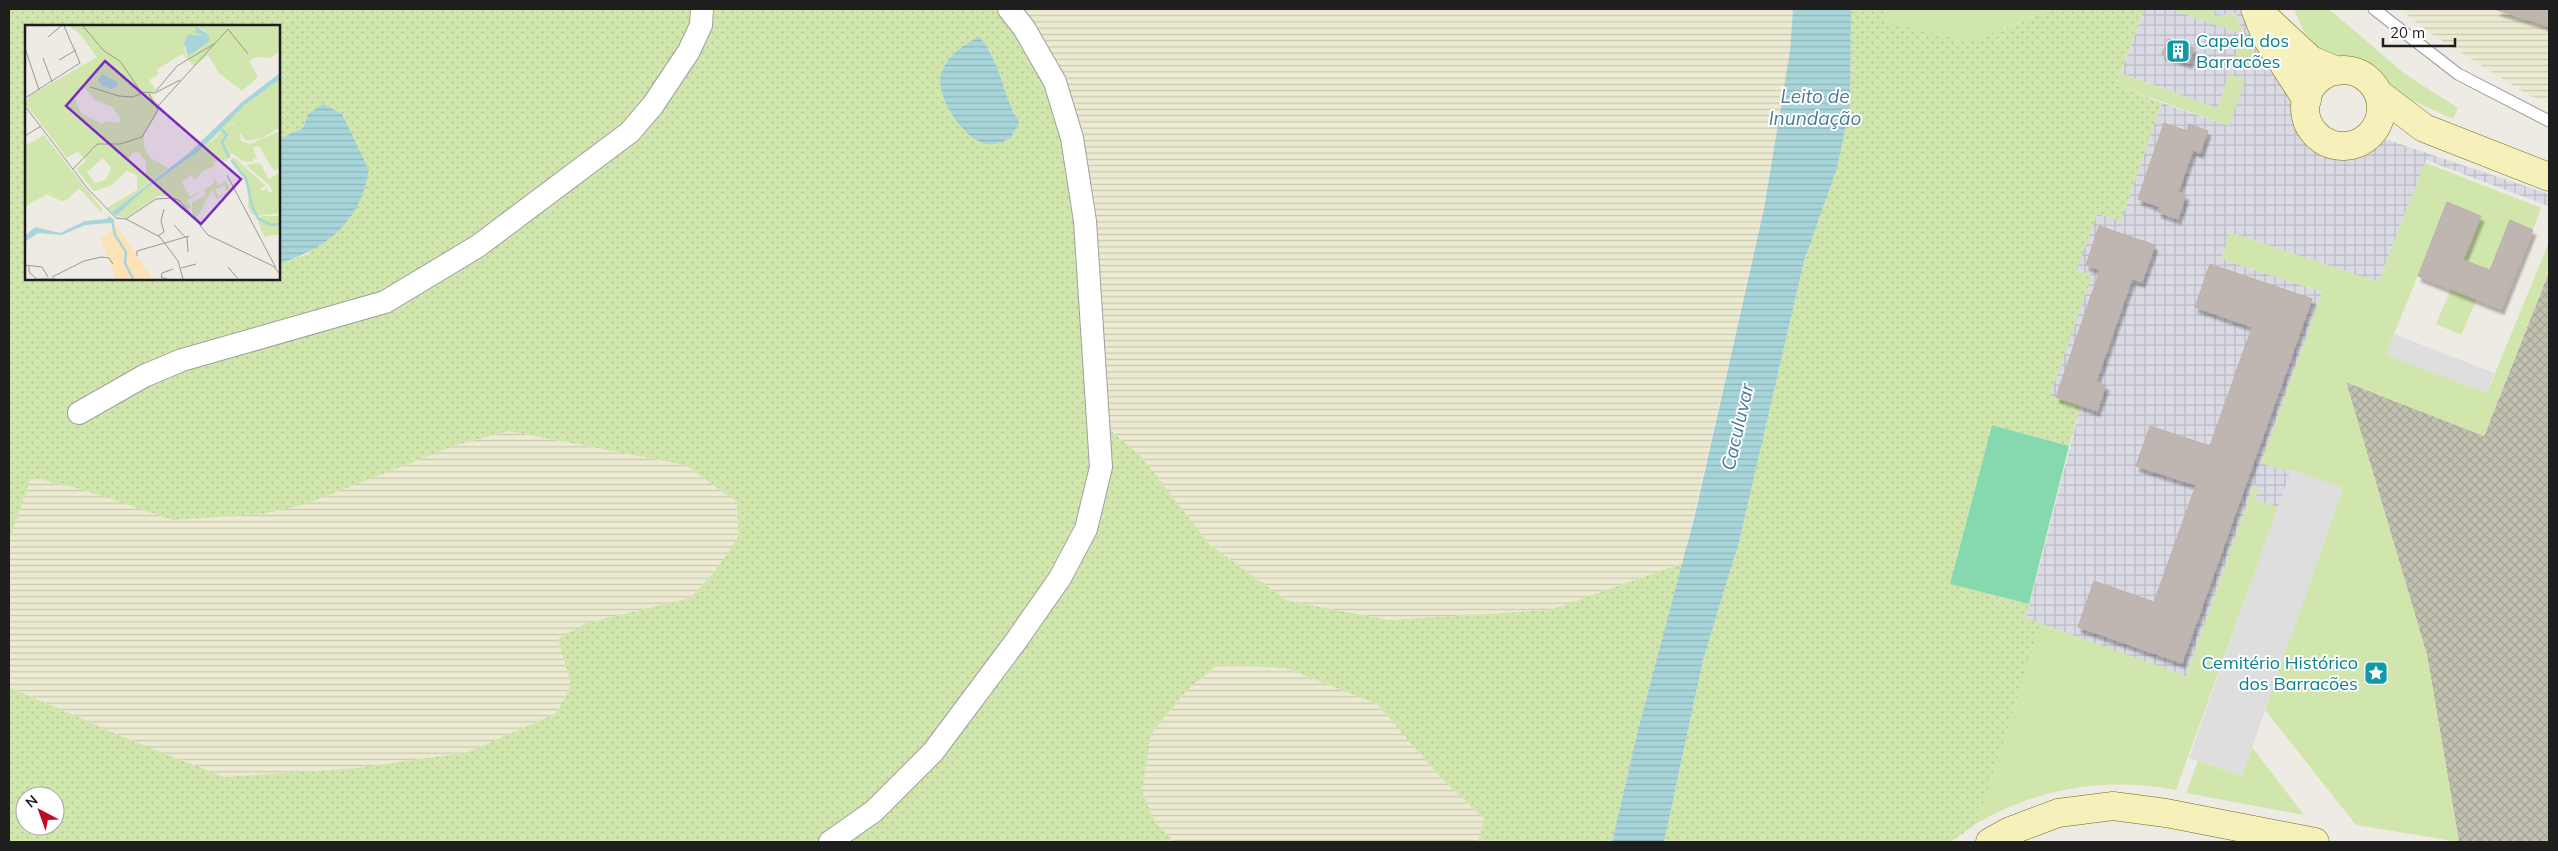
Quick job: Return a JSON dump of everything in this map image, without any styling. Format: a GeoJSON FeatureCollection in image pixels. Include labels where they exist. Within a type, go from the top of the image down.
{"type":"FeatureCollection","features":[{"type":"Feature","properties":{"kind":"street"},"geometry":{"type":"LineString","coordinates":[[79,412],[144,376],[182,360],[385,302],[478,246],[630,132],[653,105],[689,51],[701,24],[702,9]]}},
{"type":"Feature","properties":{"kind":"street"},"geometry":{"type":"LineString","coordinates":[[830,842],[874,811],[933,752],[1016,641],[1060,578],[1086,529],[1101,468],[1085,221],[1072,138],[1055,82],[1024,28],[1009,9]]}},
{"type":"Feature","properties":{"kind":"street"},"geometry":{"type":"LineString","coordinates":[[2257,9],[2311,60],[2337,71]]}},
{"type":"Feature","properties":{"kind":"street"},"geometry":{"type":"LineString","coordinates":[[2257,9],[2266,37],[2307,100]]}},
{"type":"Feature","properties":{"kind":"street"},"geometry":{"type":"LineString","coordinates":[[2337,71],[2350,71],[2372,82],[2378,93],[2381,105],[2380,118],[2375,129],[2366,138],[2355,144],[2343,146],[2331,144],[2320,138],[2312,129],[2307,118],[2307,100],[2315,83],[2325,75],[2337,71]]}},
{"type":"Feature","properties":{"kind":"street"},"geometry":{"type":"LineString","coordinates":[[2378,93],[2424,128],[2549,177]]}},
{"type":"Feature","properties":{"kind":"street"},"geometry":{"type":"LineString","coordinates":[[2366,138],[2424,128]]}},
{"type":"Feature","properties":{"kind":"street"},"geometry":{"type":"LineString","coordinates":[[1990,842],[2010,831],[2058,812],[2113,806],[2166,813],[2315,842]]}},
{"type":"Feature","properties":{"kind":"lane"},"geometry":{"type":"LineString","coordinates":[[2374,9],[2458,74],[2549,121]]}},
{"type":"Feature","properties":{"kind":"shaded area"},"geometry":{"type":"Polygon","coordinates":[[[1009,9],[1793,9],[1790,51],[1764,209],[1683,563],[1550,610],[1389,620],[1288,601],[1209,544],[1142,457],[1098,420],[1009,9]]]}},
{"type":"Feature","properties":{"kind":"shaded area"},"geometry":{"type":"Polygon","coordinates":[[[2144,9],[2170,9],[2242,34],[2234,60],[2250,67],[2255,53],[2243,34],[2236,13],[2215,16],[2214,9],[2246,9],[2299,107],[2305,130],[2312,140],[2322,147],[2332,152],[2344,152],[2369,142],[2388,140],[2549,194],[2549,206],[2426,160],[2378,282],[2230,232],[2221,259],[2322,292],[2261,463],[2290,472],[2278,507],[2255,500],[2259,487],[2254,485],[2186,676],[2026,618],[2081,405],[2097,410],[2106,385],[2096,382],[2132,279],[2099,227],[2086,265],[2100,270],[2056,397],[2050,396],[2092,276],[2077,270],[2097,214],[2121,221],[2162,103],[2229,126],[2245,80],[2229,74],[2217,108],[2121,73],[2144,9]],[[2168,39],[2162,54],[2188,63],[2194,48],[2168,39]],[[2164,123],[2138,199],[2160,207],[2158,213],[2177,219],[2186,195],[2178,192],[2193,150],[2200,153],[2208,131],[2190,124],[2187,131],[2164,123]],[[2211,264],[2195,307],[2252,327],[2210,446],[2141,467],[2196,485],[2154,602],[2078,627],[2181,663],[2312,299],[2211,264]]]}},
{"type":"Feature","properties":{"kind":"shaded area"},"geometry":{"type":"Polygon","coordinates":[[[2400,9],[2497,9],[2549,26],[2549,102],[2530,96],[2430,33],[2400,9]]]}},
{"type":"Feature","properties":{"kind":"shaded area"},"geometry":{"type":"Polygon","coordinates":[[[2549,272],[2549,842],[2459,842],[2427,655],[2346,382],[2484,436],[2549,272]]]}},
{"type":"Feature","properties":{"kind":"shaded area"},"geometry":{"type":"Polygon","coordinates":[[[2394,334],[2494,373],[2487,393],[2386,355],[2394,334]]]}},
{"type":"Feature","properties":{"kind":"shaded area"},"geometry":{"type":"Polygon","coordinates":[[[509,431],[685,465],[737,502],[738,537],[716,570],[690,598],[586,623],[571,684],[557,713],[468,752],[358,768],[224,777],[121,736],[9,687],[9,541],[30,477],[84,490],[456,445],[509,431]]]}},
{"type":"Feature","properties":{"kind":"shaded area"},"geometry":{"type":"Polygon","coordinates":[[[2291,469],[2343,488],[2242,776],[2189,758],[2291,469]]]}},
{"type":"Feature","properties":{"kind":"shaded area"},"geometry":{"type":"Polygon","coordinates":[[[1218,665],[1286,668],[1377,704],[1441,778],[1484,819],[1478,842],[1174,842],[1155,822],[1142,791],[1151,734],[1189,688],[1218,665]]]}},
{"type":"Feature","properties":{"kind":"green space"},"geometry":{"type":"Polygon","coordinates":[[[9,9],[1008,9],[1072,138],[1098,420],[1142,457],[1209,544],[1288,601],[1389,620],[1550,610],[1683,563],[1638,730],[1612,842],[1478,842],[1484,819],[1441,778],[1377,704],[1286,668],[1218,665],[1189,688],[1151,734],[1142,791],[1155,822],[1174,842],[9,842],[9,687],[121,736],[224,777],[358,768],[468,752],[557,713],[571,684],[558,639],[586,623],[690,598],[716,570],[738,537],[737,502],[685,465],[509,431],[456,445],[306,504],[263,514],[173,520],[84,490],[31,477],[9,541],[9,9]],[[964,44],[1019,122],[1012,110],[990,49],[964,44]]]}},
{"type":"Feature","properties":{"kind":"green space"},"geometry":{"type":"Polygon","coordinates":[[[1851,9],[1884,9],[1885,22],[2004,29],[2052,9],[2144,9],[2116,85],[2162,103],[2121,221],[2097,214],[2078,271],[2092,276],[2051,395],[2081,405],[2069,446],[1992,425],[1950,584],[2029,604],[2026,618],[2042,623],[1977,823],[1951,842],[1664,842],[1703,660],[1739,542],[1804,261],[1837,168],[1850,107],[1851,9]]]}},
{"type":"Feature","properties":{"kind":"green space"},"geometry":{"type":"Polygon","coordinates":[[[1884,9],[2052,9],[1970,42],[1885,22],[1884,9]]]}},
{"type":"Feature","properties":{"kind":"green space"},"geometry":{"type":"Polygon","coordinates":[[[2170,9],[2214,9],[2215,16],[2236,13],[2243,34],[2255,53],[2250,67],[2233,60],[2242,34],[2170,9]]]}},
{"type":"Feature","properties":{"kind":"green space"},"geometry":{"type":"Polygon","coordinates":[[[2294,9],[2329,9],[2405,74],[2458,108],[2453,119],[2387,89],[2367,69],[2346,64],[2323,52],[2304,32],[2294,9]]]}},
{"type":"Feature","properties":{"kind":"green space"},"geometry":{"type":"Polygon","coordinates":[[[2121,73],[2217,108],[2229,74],[2246,80],[2229,126],[2116,85],[2121,73]]]}},
{"type":"Feature","properties":{"kind":"green space"},"geometry":{"type":"Polygon","coordinates":[[[2383,146],[2541,208],[2533,230],[2510,221],[2490,270],[2463,260],[2480,216],[2447,203],[2386,354],[2487,393],[2549,242],[2549,272],[2484,436],[2346,382],[2427,655],[2459,842],[2356,825],[2265,710],[2343,488],[2261,463],[2322,292],[2221,259],[2230,232],[2378,282],[2420,175],[2383,146]]]}},
{"type":"Feature","properties":{"kind":"green space"},"geometry":{"type":"Polygon","coordinates":[[[2451,289],[2477,299],[2461,335],[2436,324],[2451,289]]]}},
{"type":"Feature","properties":{"kind":"green space"},"geometry":{"type":"Polygon","coordinates":[[[1992,425],[2069,446],[2029,604],[1950,584],[1992,425]]]}},
{"type":"Feature","properties":{"kind":"green space"},"geometry":{"type":"Polygon","coordinates":[[[2254,485],[2259,487],[2255,500],[2278,507],[2176,790],[2123,785],[2098,785],[2074,788],[2049,793],[2025,801],[1977,823],[2042,623],[2186,675],[2254,485]]]}},
{"type":"Feature","properties":{"kind":"green space"},"geometry":{"type":"Polygon","coordinates":[[[2252,747],[2304,815],[2186,793],[2198,761],[2242,776],[2252,747]]]}},
{"type":"Feature","properties":{"kind":"water","name":"Leito de Inundação"},"geometry":{"type":"Polygon","coordinates":[[[1793,9],[1851,9],[1850,107],[1837,168],[1804,261],[1739,542],[1703,660],[1664,842],[1612,842],[1638,730],[1695,515],[1764,209],[1790,51],[1793,9]]]}},
{"type":"Feature","properties":{"kind":"water"},"geometry":{"type":"Polygon","coordinates":[[[979,37],[992,56],[1013,112],[1019,122],[1011,138],[995,144],[983,143],[973,138],[964,129],[948,107],[940,83],[941,74],[952,56],[962,47],[979,37]]]}},
{"type":"Feature","properties":{"kind":"water"},"geometry":{"type":"Polygon","coordinates":[[[323,104],[342,114],[369,170],[362,197],[345,224],[315,248],[280,264],[280,139],[303,128],[308,114],[323,104]]]}},
{"type":"Feature","properties":{"kind":"building"},"geometry":{"type":"Polygon","coordinates":[[[2549,9],[2549,26],[2497,10],[2549,9]]]}},
{"type":"Feature","properties":{"kind":"building","name":"Capela dos Barracões"},"geometry":{"type":"Polygon","coordinates":[[[2168,39],[2194,48],[2189,63],[2162,54],[2168,39]]]}},
{"type":"Feature","properties":{"kind":"building"},"geometry":{"type":"Polygon","coordinates":[[[2164,123],[2187,131],[2189,124],[2208,131],[2200,153],[2193,150],[2178,192],[2186,195],[2178,219],[2158,212],[2160,207],[2138,199],[2164,123]]]}},
{"type":"Feature","properties":{"kind":"building"},"geometry":{"type":"Polygon","coordinates":[[[2447,202],[2481,216],[2463,260],[2490,270],[2510,220],[2533,230],[2501,309],[2418,276],[2447,202]]]}},
{"type":"Feature","properties":{"kind":"building"},"geometry":{"type":"Polygon","coordinates":[[[2099,226],[2155,245],[2142,282],[2132,279],[2096,382],[2106,385],[2097,411],[2056,397],[2100,270],[2086,265],[2099,226]]]}},
{"type":"Feature","properties":{"kind":"building"},"geometry":{"type":"Polygon","coordinates":[[[2210,264],[2312,299],[2182,663],[2078,627],[2094,581],[2154,602],[2196,485],[2136,466],[2150,426],[2210,446],[2252,327],[2195,307],[2210,264]]]}},
{"type":"Feature","properties":{"kind":"place","name":"Capela dos Barracões"},"geometry":{"type":"Point","coordinates":[2178,51]}},
{"type":"Feature","properties":{"kind":"place","name":"Cemitério Histórico dos Barracões"},"geometry":{"type":"Point","coordinates":[2376,673]}},
{"type":"Feature","properties":{"kind":"water label","name":"Caculuvar"},"geometry":{"type":"Point","coordinates":[1737,427]}}]}
